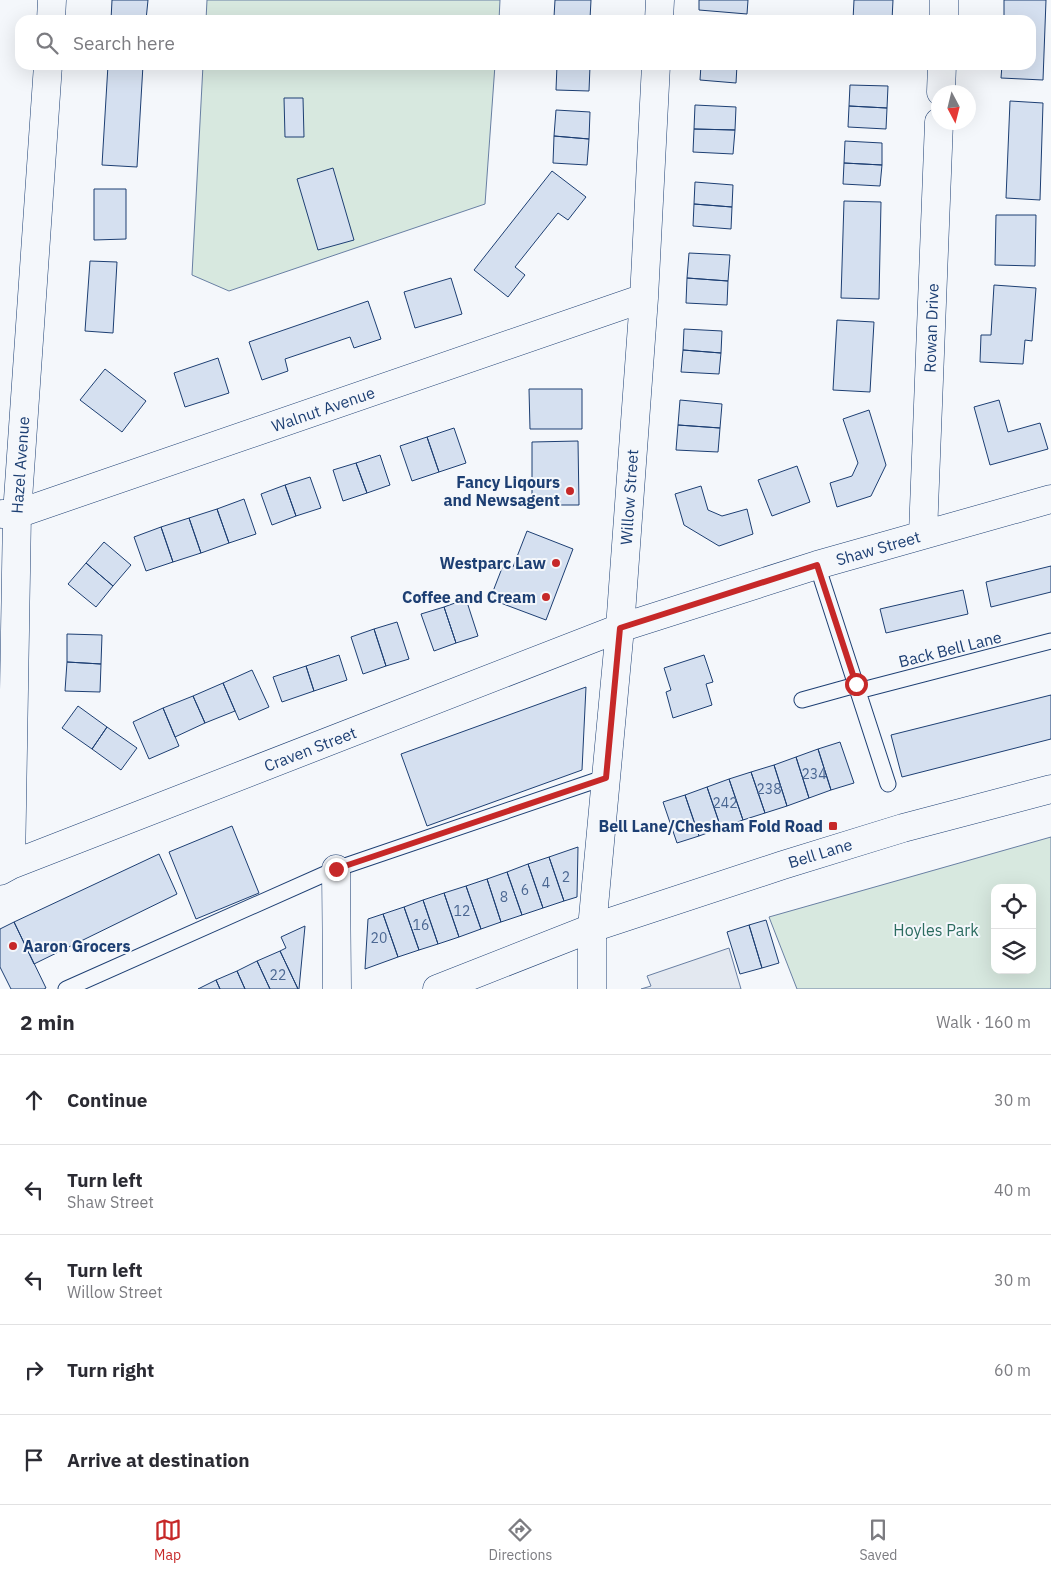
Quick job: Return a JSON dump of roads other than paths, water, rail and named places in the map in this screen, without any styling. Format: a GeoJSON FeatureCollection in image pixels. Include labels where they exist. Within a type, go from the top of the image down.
{"type":"FeatureCollection","features":[{"type":"Feature","properties":{"kind":"street"},"geometry":{"type":"LineString","coordinates":[[51,15],[52,0]]}},
{"type":"Feature","properties":{"kind":"street"},"geometry":{"type":"LineString","coordinates":[[659,15],[660,0]]}},
{"type":"Feature","properties":{"kind":"street"},"geometry":{"type":"LineString","coordinates":[[944,0],[944,15]]}},
{"type":"Feature","properties":{"kind":"street","name":"Hazel Avenue"},"geometry":{"type":"LineString","coordinates":[[5,868],[8,514],[48,70]]}},
{"type":"Feature","properties":{"kind":"street","name":"Willow Street"},"geometry":{"type":"LineString","coordinates":[[592,989],[592,928],[620,628],[644,298],[656,70]]}},
{"type":"Feature","properties":{"kind":"street"},"geometry":{"type":"LineString","coordinates":[[941,85],[942,70]]}},
{"type":"Feature","properties":{"kind":"street","name":"Rowan Drive"},"geometry":{"type":"LineString","coordinates":[[923,534],[940,130]]}},
{"type":"Feature","properties":{"kind":"street","name":"Walnut Avenue"},"geometry":{"type":"LineString","coordinates":[[8,514],[644,298]]}},
{"type":"Feature","properties":{"kind":"street","name":"Shaw Street"},"geometry":{"type":"LineString","coordinates":[[620,628],[817,565],[1051,499]]}},
{"type":"Feature","properties":{"kind":"street","name":"Craven Street"},"geometry":{"type":"LineString","coordinates":[[5,868],[620,628]]}},
{"type":"Feature","properties":{"kind":"street","name":"Bell Lane"},"geometry":{"type":"LineString","coordinates":[[437,989],[592,928],[783,864],[883,834],[1051,789]]}},
{"type":"Feature","properties":{"kind":"street"},"geometry":{"type":"LineString","coordinates":[[336,869],[337,989]]}},
{"type":"Feature","properties":{"kind":"lane"},"geometry":{"type":"LineString","coordinates":[[817,565],[888,784]]}},
{"type":"Feature","properties":{"kind":"lane","name":"Back Bell Lane"},"geometry":{"type":"LineString","coordinates":[[802,700],[1051,641]]}},
{"type":"Feature","properties":{"kind":"lane"},"geometry":{"type":"LineString","coordinates":[[66,989],[336,869],[606,778]]}},
{"type":"Feature","properties":{"kind":"place","name":"Fancy Liqours and Newsagent"},"geometry":{"type":"Point","coordinates":[570,491]}},
{"type":"Feature","properties":{"kind":"place","name":"Westparc Law"},"geometry":{"type":"Point","coordinates":[556,563]}},
{"type":"Feature","properties":{"kind":"place","name":"Coffee and Cream"},"geometry":{"type":"Point","coordinates":[546,597]}},
{"type":"Feature","properties":{"kind":"place","name":"Bell Lane/Chesham Fold Road"},"geometry":{"type":"Point","coordinates":[833,826]}},
{"type":"Feature","properties":{"kind":"place","name":"Aaron Grocers"},"geometry":{"type":"Point","coordinates":[13,946]}},
{"type":"Feature","properties":{"kind":"park label","name":"Hoyles Park"},"geometry":{"type":"Point","coordinates":[936,930]}}]}
